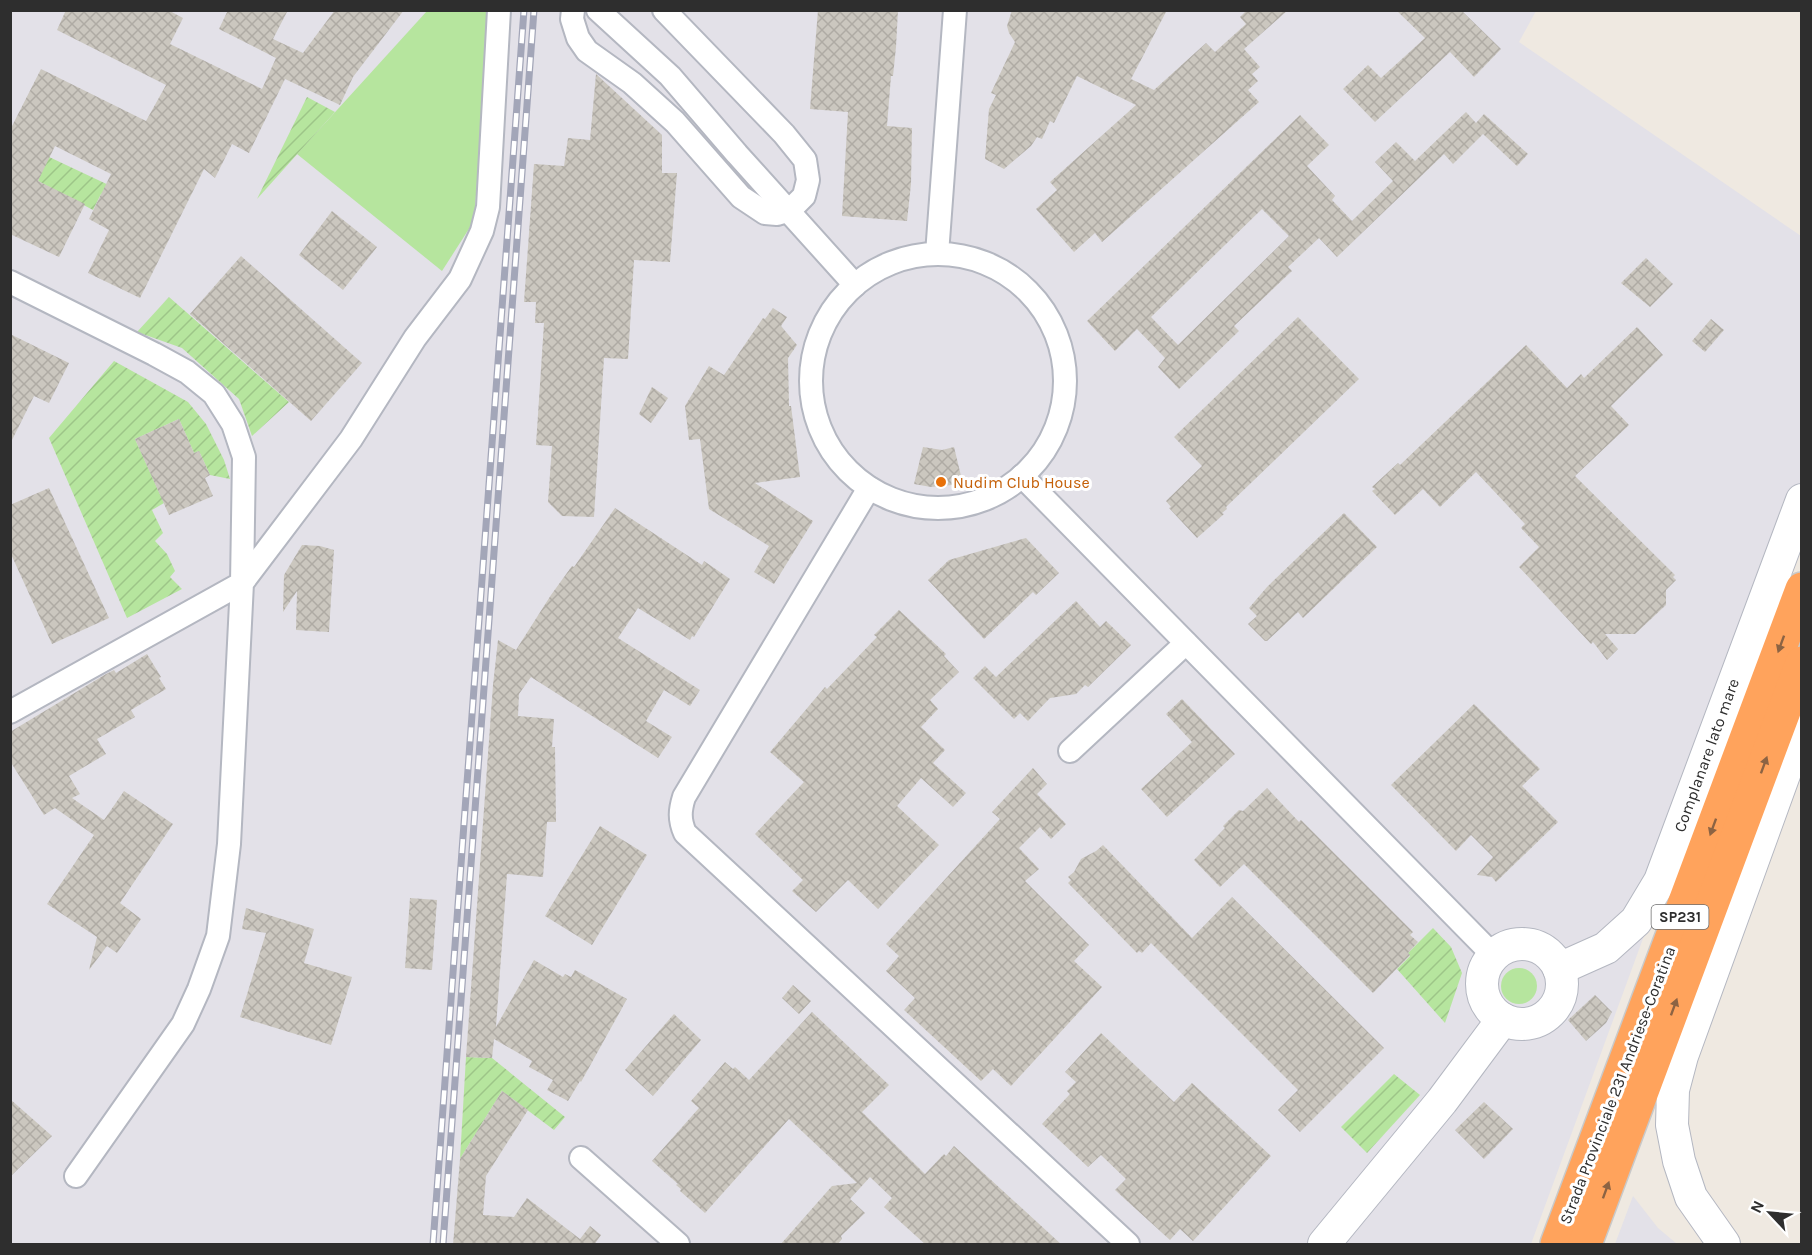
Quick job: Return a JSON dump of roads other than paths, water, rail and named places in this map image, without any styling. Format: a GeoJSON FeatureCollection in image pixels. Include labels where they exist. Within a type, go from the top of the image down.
{"type":"FeatureCollection","features":[{"type":"Feature","properties":{"kind":"highway","name":"Strada Provinciale 231 Andriese-Coratina"},"geometry":{"type":"LineString","coordinates":[[1557,1245],[1802,589]]}},
{"type":"Feature","properties":{"kind":"highway","name":"Strada Provinciale 231 Andriese-Coratina"},"geometry":{"type":"LineString","coordinates":[[1585,1245],[1802,663]]}},
{"type":"Feature","properties":{"kind":"street"},"geometry":{"type":"LineString","coordinates":[[10,712],[242,583],[351,439],[415,338],[460,279],[482,231],[488,207],[499,10]]}},
{"type":"Feature","properties":{"kind":"street"},"geometry":{"type":"LineString","coordinates":[[573,10],[572,19],[578,38],[587,51],[632,83],[675,122],[741,197],[765,213],[777,214],[790,210],[804,196],[808,180],[805,160],[784,134],[664,10]]}},
{"type":"Feature","properties":{"kind":"street"},"geometry":{"type":"LineString","coordinates":[[937,254],[955,10]]}},
{"type":"Feature","properties":{"kind":"street"},"geometry":{"type":"LineString","coordinates":[[604,16],[670,76],[855,285]]}},
{"type":"Feature","properties":{"kind":"street"},"geometry":{"type":"LineString","coordinates":[[937,254],[980,261],[1018,282],[1047,315],[1062,356],[1065,378],[1058,422],[1037,460],[1022,476],[1003,490],[982,500],[959,506],[936,508],[912,506],[890,499],[869,488],[848,471],[832,451],[820,428],[813,403],[811,377],[815,351],[824,326],[837,304],[855,285],[885,265],[910,257],[937,254]]}},
{"type":"Feature","properties":{"kind":"street"},"geometry":{"type":"LineString","coordinates":[[10,282],[187,372],[214,394],[233,424],[244,457],[242,583],[229,844],[218,936],[199,989],[183,1024],[76,1176]]}},
{"type":"Feature","properties":{"kind":"street"},"geometry":{"type":"LineString","coordinates":[[1022,476],[1494,956]]}},
{"type":"Feature","properties":{"kind":"street"},"geometry":{"type":"LineString","coordinates":[[869,488],[684,797],[680,811],[681,823],[685,833],[1128,1245]]}},
{"type":"Feature","properties":{"kind":"street","name":"Complanare lato mare"},"geometry":{"type":"LineString","coordinates":[[1559,969],[1606,948],[1636,921],[1660,881],[1802,500]]}},
{"type":"Feature","properties":{"kind":"street"},"geometry":{"type":"LineString","coordinates":[[1070,751],[1186,643]]}},
{"type":"Feature","properties":{"kind":"street"},"geometry":{"type":"LineString","coordinates":[[1724,1245],[1690,1197],[1684,1179],[1672,1125],[1673,1090],[1682,1056],[1799,738]]}},
{"type":"Feature","properties":{"kind":"street"},"geometry":{"type":"LineString","coordinates":[[1517,944],[1530,945],[1542,950],[1552,958],[1559,969],[1562,983],[1560,997],[1553,1009],[1543,1018],[1530,1023],[1516,1024],[1493,1012],[1486,1002],[1482,990],[1484,972],[1494,956],[1504,948],[1517,944]]}},
{"type":"Feature","properties":{"kind":"street"},"geometry":{"type":"LineString","coordinates":[[1324,1245],[1442,1101],[1503,1019]]}},
{"type":"Feature","properties":{"kind":"street"},"geometry":{"type":"LineString","coordinates":[[581,1158],[678,1245]]}},
{"type":"Feature","properties":{"kind":"railway"},"geometry":{"type":"LineString","coordinates":[[433,1244],[524,10]]}},
{"type":"Feature","properties":{"kind":"railway"},"geometry":{"type":"LineString","coordinates":[[443,1244],[534,10]]}},
{"type":"Feature","properties":{"kind":"place","name":"Nudim Club House"},"geometry":{"type":"Point","coordinates":[941,482]}}]}
